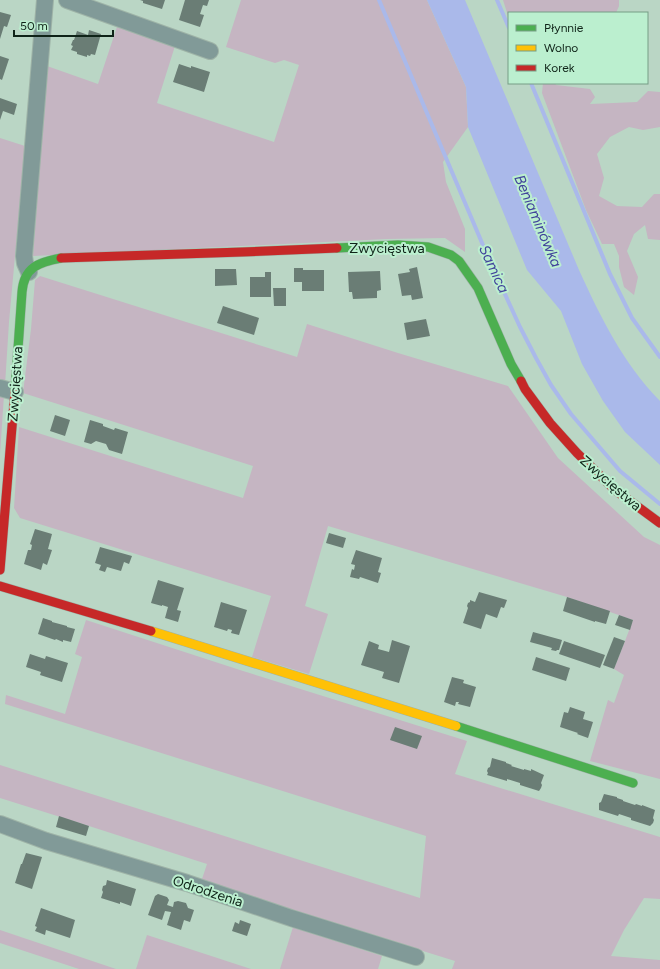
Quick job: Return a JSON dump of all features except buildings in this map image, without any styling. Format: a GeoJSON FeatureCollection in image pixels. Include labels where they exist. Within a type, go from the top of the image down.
{"type":"FeatureCollection","features":[{"type":"Feature","properties":{"kind":"street"},"geometry":{"type":"LineString","coordinates":[[29,272],[24,256],[45,0]]}},
{"type":"Feature","properties":{"kind":"street"},"geometry":{"type":"LineString","coordinates":[[67,0],[210,51]]}},
{"type":"Feature","properties":{"kind":"street","name":"Zwycięstwa"},"geometry":{"type":"LineString","coordinates":[[0,570],[8,390],[18,340],[25,278],[35,265],[48,260],[64,257],[242,252],[398,245],[428,247],[441,251],[459,261],[466,269],[478,288],[511,364],[525,389],[550,423],[577,453],[615,490],[660,523]]}},
{"type":"Feature","properties":{"kind":"street"},"geometry":{"type":"LineString","coordinates":[[0,586],[222,653],[634,783]]}},
{"type":"Feature","properties":{"kind":"street","name":"Odrodzenia"},"geometry":{"type":"LineString","coordinates":[[0,824],[46,841],[186,883],[277,914],[416,957]]}},
{"type":"Feature","properties":{"kind":"shaded area"},"geometry":{"type":"Polygon","coordinates":[[[241,0],[427,0],[466,87],[468,127],[443,162],[446,182],[465,229],[465,252],[445,238],[387,239],[33,256],[47,66],[98,84],[117,27],[175,46],[157,103],[274,142],[299,65],[284,60],[275,63],[226,47],[241,0]]]}},
{"type":"Feature","properties":{"kind":"shaded area"},"geometry":{"type":"Polygon","coordinates":[[[503,0],[619,0],[619,6],[616,12],[508,12],[508,16],[503,0]]]}},
{"type":"Feature","properties":{"kind":"shaded area"},"geometry":{"type":"Polygon","coordinates":[[[543,84],[556,84],[590,89],[595,97],[590,104],[637,102],[648,91],[660,92],[660,127],[643,130],[629,127],[610,137],[597,154],[604,178],[599,196],[617,206],[642,207],[654,194],[660,194],[660,240],[648,239],[645,225],[634,234],[627,251],[638,277],[634,295],[624,287],[619,267],[619,256],[614,244],[602,244],[586,210],[542,93],[543,84]]]}},
{"type":"Feature","properties":{"kind":"shaded area"},"geometry":{"type":"Polygon","coordinates":[[[0,138],[25,146],[9,322],[5,385],[0,383],[0,138]]]}},
{"type":"Feature","properties":{"kind":"shaded area"},"geometry":{"type":"Polygon","coordinates":[[[40,276],[297,357],[307,324],[508,386],[558,458],[644,537],[660,545],[660,779],[590,761],[608,700],[614,703],[624,675],[614,669],[633,620],[567,597],[328,526],[305,606],[328,614],[309,674],[252,657],[271,596],[20,518],[14,508],[19,427],[243,498],[253,466],[23,393],[35,280],[40,276]]]}},
{"type":"Feature","properties":{"kind":"shaded area"},"geometry":{"type":"Polygon","coordinates":[[[0,394],[4,395],[0,454],[0,394]]]}},
{"type":"Feature","properties":{"kind":"shaded area"},"geometry":{"type":"Polygon","coordinates":[[[86,620],[467,741],[455,774],[660,837],[660,899],[644,898],[624,930],[611,956],[660,960],[660,969],[452,969],[455,961],[201,882],[207,864],[0,798],[0,765],[420,898],[426,836],[5,704],[6,695],[65,714],[82,657],[75,654],[86,620]]]}},
{"type":"Feature","properties":{"kind":"shaded area"},"geometry":{"type":"Polygon","coordinates":[[[293,927],[382,956],[378,969],[280,969],[293,927]]]}},
{"type":"Feature","properties":{"kind":"shaded area"},"geometry":{"type":"Polygon","coordinates":[[[0,930],[116,969],[79,969],[0,943],[0,930]]]}},
{"type":"Feature","properties":{"kind":"shaded area"},"geometry":{"type":"Polygon","coordinates":[[[147,935],[251,969],[136,969],[147,935]]]}},
{"type":"Feature","properties":{"kind":"water","name":"Beniaminówka"},"geometry":{"type":"Polygon","coordinates":[[[427,0],[465,0],[579,270],[596,305],[624,356],[660,401],[660,465],[625,432],[603,401],[582,364],[561,311],[527,270],[468,127],[466,87],[427,0]]]}},
{"type":"Feature","properties":{"kind":"waterway","name":"Samica"},"geometry":{"type":"LineString","coordinates":[[379,0],[488,257],[520,327],[551,385],[571,414],[620,471],[660,504]]}},
{"type":"Feature","properties":{"kind":"waterway"},"geometry":{"type":"LineString","coordinates":[[497,0],[508,26]]}},
{"type":"Feature","properties":{"kind":"waterway"},"geometry":{"type":"LineString","coordinates":[[531,84],[610,274],[632,318],[660,357]]}},
{"type":"Feature","properties":{"kind":"traffic: fast"},"geometry":{"type":"LineString","coordinates":[[337,248],[398,245],[428,247],[451,255],[459,261],[478,288],[511,364],[521,381]]}},
{"type":"Feature","properties":{"kind":"traffic: fast"},"geometry":{"type":"LineString","coordinates":[[15,391],[23,284],[29,271],[34,267],[46,261],[61,258]]}},
{"type":"Feature","properties":{"kind":"traffic: fast"},"geometry":{"type":"LineString","coordinates":[[456,726],[633,783]]}},
{"type":"Feature","properties":{"kind":"traffic: slow"},"geometry":{"type":"LineString","coordinates":[[151,631],[456,726]]}},
{"type":"Feature","properties":{"kind":"traffic: jam"},"geometry":{"type":"LineString","coordinates":[[61,258],[337,248]]}},
{"type":"Feature","properties":{"kind":"traffic: jam"},"geometry":{"type":"LineString","coordinates":[[521,381],[525,389],[550,423],[577,453],[615,490],[660,523]]}},
{"type":"Feature","properties":{"kind":"traffic: jam"},"geometry":{"type":"LineString","coordinates":[[0,570],[15,391]]}},
{"type":"Feature","properties":{"kind":"traffic: jam"},"geometry":{"type":"LineString","coordinates":[[0,586],[151,631]]}}]}
